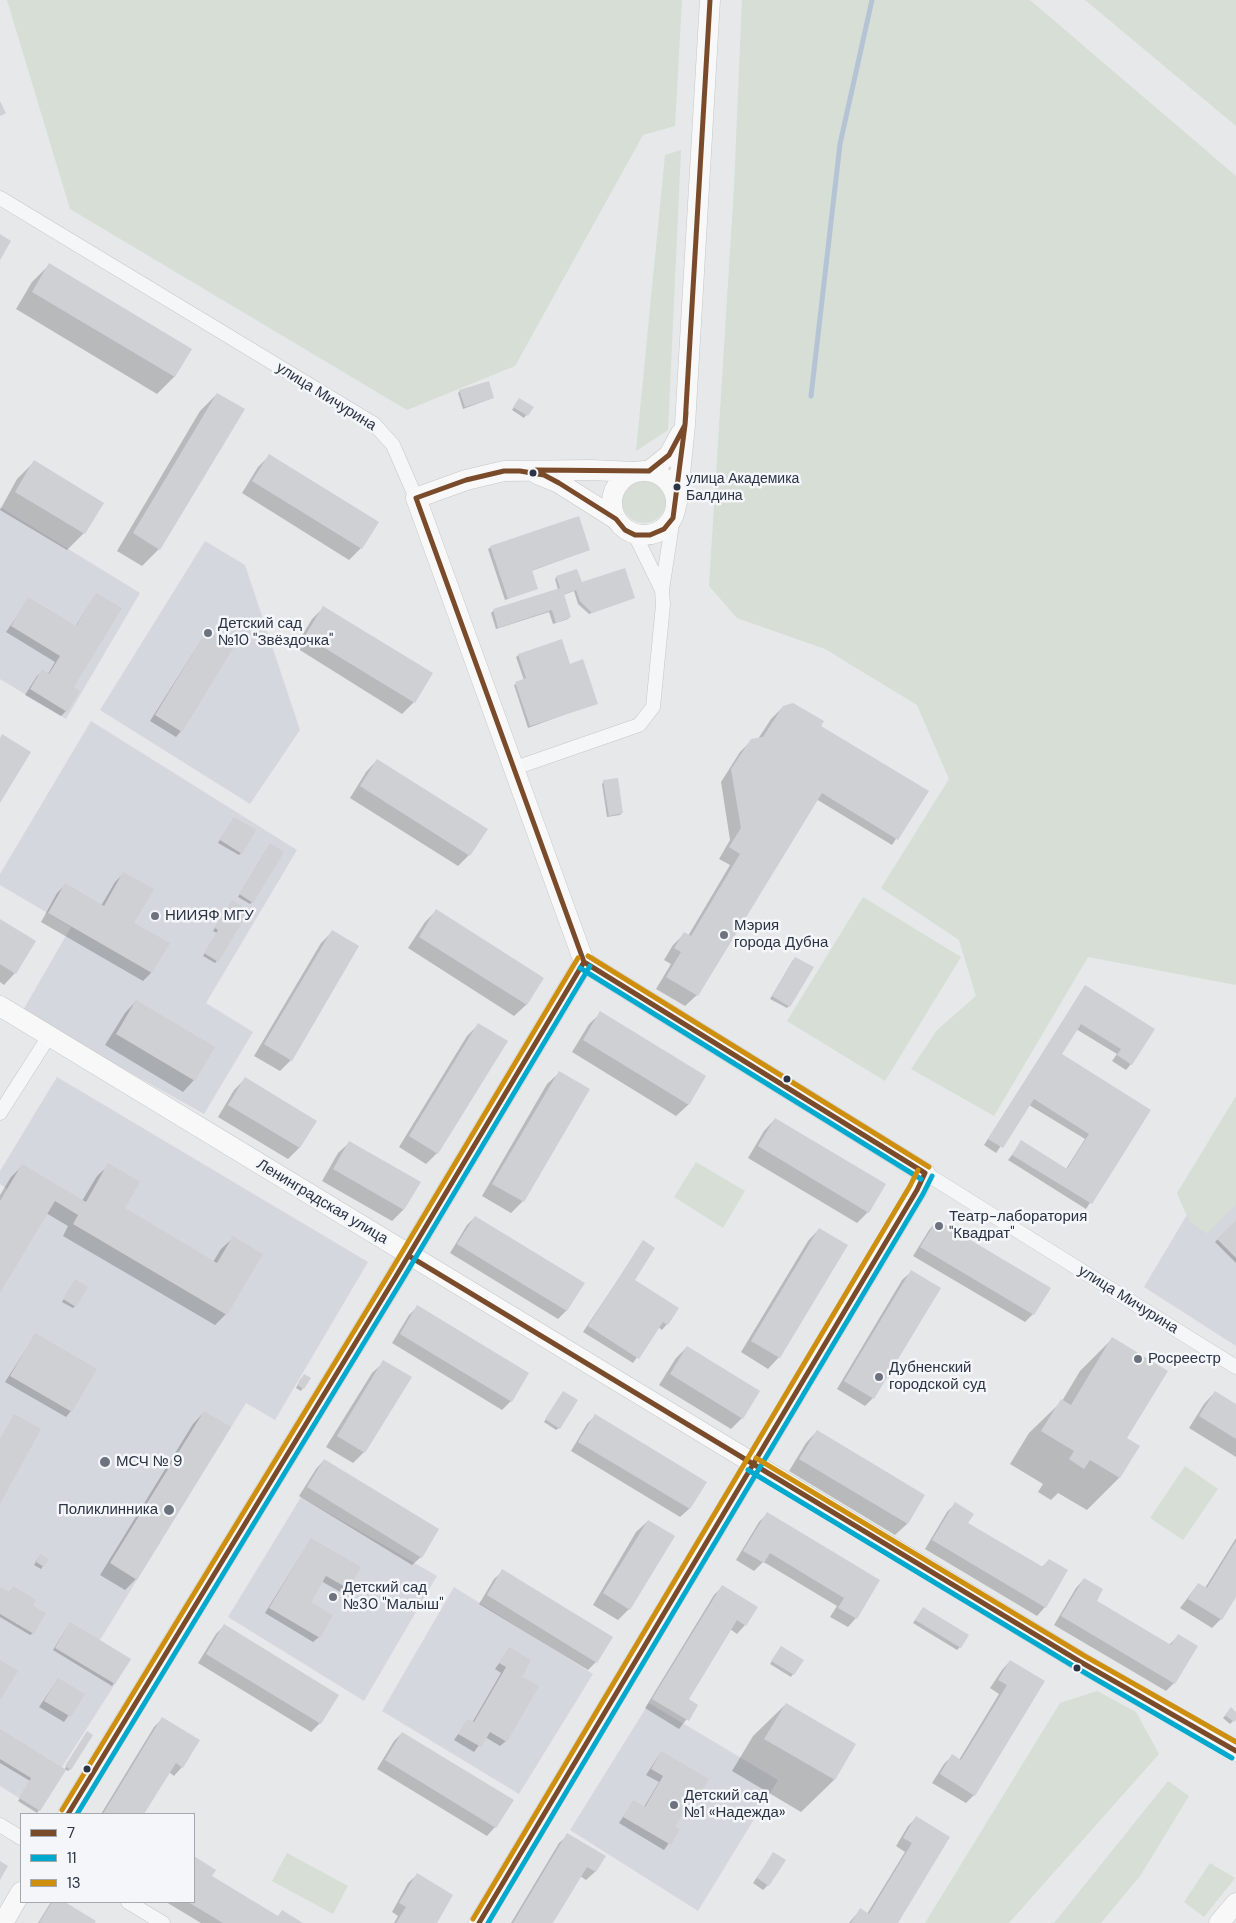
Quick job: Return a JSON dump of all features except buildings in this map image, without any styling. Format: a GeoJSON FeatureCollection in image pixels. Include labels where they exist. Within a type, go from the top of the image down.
{"type":"FeatureCollection","features":[{"type":"Feature","properties":{"kind":"street"},"geometry":{"type":"LineString","coordinates":[[515,768],[639,724],[653,707],[663,605],[662,590],[675,510],[685,425],[710,0]]}},
{"type":"Feature","properties":{"kind":"street","name":"улица Мичурина"},"geometry":{"type":"LineString","coordinates":[[0,198],[374,424],[393,445],[416,498],[584,962],[1236,1367]]}},
{"type":"Feature","properties":{"kind":"street"},"geometry":{"type":"LineString","coordinates":[[616,519],[612,506],[614,492],[622,480],[642,472],[669,455],[685,425]]}},
{"type":"Feature","properties":{"kind":"street"},"geometry":{"type":"LineString","coordinates":[[416,498],[466,480],[504,472],[520,471],[642,472],[663,477],[673,488],[675,510],[664,529],[650,535],[635,535],[625,530],[616,519],[544,475],[520,471]]}},
{"type":"Feature","properties":{"kind":"street"},"geometry":{"type":"LineString","coordinates":[[635,535],[662,590]]}},
{"type":"Feature","properties":{"kind":"street"},"geometry":{"type":"LineString","coordinates":[[69,1813],[408,1256],[584,962]]}},
{"type":"Feature","properties":{"kind":"street","name":"Ленинградская улица"},"geometry":{"type":"LineString","coordinates":[[0,1006],[752,1464],[1079,1661],[1236,1751]]}},
{"type":"Feature","properties":{"kind":"street"},"geometry":{"type":"LineString","coordinates":[[0,1113],[49,1036]]}},
{"type":"Feature","properties":{"kind":"street"},"geometry":{"type":"LineString","coordinates":[[479,1923],[912,1198],[925,1173]]}},
{"type":"Feature","properties":{"kind":"street"},"geometry":{"type":"LineString","coordinates":[[0,1825],[20,1837]]}},
{"type":"Feature","properties":{"kind":"street"},"geometry":{"type":"LineString","coordinates":[[3,1923],[20,1894]]}},
{"type":"Feature","properties":{"kind":"street"},"geometry":{"type":"LineString","coordinates":[[130,1903],[164,1923]]}},
{"type":"Feature","properties":{"kind":"street"},"geometry":{"type":"LineString","coordinates":[[1219,1923],[1236,1903]]}},
{"type":"Feature","properties":{"kind":"shaded area"},"geometry":{"type":"Polygon","coordinates":[[[7,0],[682,0],[675,126],[643,135],[515,366],[407,410],[70,209],[7,0]]]}},
{"type":"Feature","properties":{"kind":"shaded area"},"geometry":{"type":"Polygon","coordinates":[[[742,0],[1030,0],[1236,176],[1236,985],[1088,957],[994,1116],[911,1069],[937,1030],[976,996],[959,940],[881,888],[949,779],[917,705],[825,649],[737,618],[709,586],[734,187],[742,0]]]}},
{"type":"Feature","properties":{"kind":"shaded area"},"geometry":{"type":"Polygon","coordinates":[[[1085,0],[1236,0],[1236,126],[1085,0]]]}},
{"type":"Feature","properties":{"kind":"shaded area"},"geometry":{"type":"Polygon","coordinates":[[[681,150],[668,430],[636,451],[665,155],[681,150]]]}},
{"type":"Feature","properties":{"kind":"shaded area"},"geometry":{"type":"Polygon","coordinates":[[[648,479],[660,485],[665,492],[665,510],[660,517],[653,522],[640,523],[632,520],[625,513],[622,497],[625,489],[632,482],[648,479]]]}},
{"type":"Feature","properties":{"kind":"shaded area"},"geometry":{"type":"Polygon","coordinates":[[[0,507],[140,593],[66,719],[0,679],[0,507]]]}},
{"type":"Feature","properties":{"kind":"shaded area","name":"Детский сад №10 \"Звёздочка\""},"geometry":{"type":"Polygon","coordinates":[[[205,541],[245,565],[300,730],[250,804],[100,710],[205,541]]]}},
{"type":"Feature","properties":{"kind":"shaded area","name":"НИИЯФ МГУ"},"geometry":{"type":"Polygon","coordinates":[[[91,721],[297,850],[206,1003],[253,1032],[204,1114],[22,1012],[71,927],[0,885],[0,874],[91,721]]]}},
{"type":"Feature","properties":{"kind":"shaded area"},"geometry":{"type":"Polygon","coordinates":[[[863,897],[961,957],[885,1081],[787,1021],[863,897]]]}},
{"type":"Feature","properties":{"kind":"shaded area","name":"МСЧ № 9"},"geometry":{"type":"Polygon","coordinates":[[[57,1077],[368,1262],[275,1420],[246,1403],[100,1640],[131,1659],[62,1767],[66,1770],[40,1811],[0,1786],[0,1201],[7,1189],[0,1184],[0,1171],[57,1077]]]}},
{"type":"Feature","properties":{"kind":"shaded area"},"geometry":{"type":"Polygon","coordinates":[[[1236,1096],[1236,1204],[1207,1234],[1189,1221],[1177,1193],[1236,1096]]]}},
{"type":"Feature","properties":{"kind":"shaded area"},"geometry":{"type":"Polygon","coordinates":[[[1229,1144],[1236,1148],[1236,1346],[1144,1287],[1229,1144]]]}},
{"type":"Feature","properties":{"kind":"shaded area"},"geometry":{"type":"Polygon","coordinates":[[[696,1162],[745,1191],[723,1228],[674,1197],[696,1162]]]}},
{"type":"Feature","properties":{"kind":"shaded area"},"geometry":{"type":"Polygon","coordinates":[[[1185,1466],[1218,1489],[1183,1540],[1150,1518],[1185,1466]]]}},
{"type":"Feature","properties":{"kind":"shaded area","name":"Детский сад №30 \"Малыш\""},"geometry":{"type":"Polygon","coordinates":[[[301,1497],[437,1576],[364,1701],[228,1617],[301,1497]]]}},
{"type":"Feature","properties":{"kind":"shaded area"},"geometry":{"type":"Polygon","coordinates":[[[454,1587],[593,1674],[519,1794],[382,1711],[454,1587]]]}},
{"type":"Feature","properties":{"kind":"shaded area"},"geometry":{"type":"Polygon","coordinates":[[[1097,1691],[1136,1712],[1159,1754],[1009,1923],[925,1923],[1060,1703],[1097,1691]]]}},
{"type":"Feature","properties":{"kind":"shaded area","name":"Детский сад №1 «Надежда»"},"geometry":{"type":"Polygon","coordinates":[[[649,1703],[778,1780],[698,1911],[570,1830],[649,1703]]]}},
{"type":"Feature","properties":{"kind":"shaded area"},"geometry":{"type":"Polygon","coordinates":[[[1168,1781],[1189,1796],[1140,1876],[1101,1923],[1054,1923],[1168,1781]]]}},
{"type":"Feature","properties":{"kind":"shaded area"},"geometry":{"type":"Polygon","coordinates":[[[287,1853],[348,1886],[333,1914],[272,1881],[287,1853]]]}},
{"type":"Feature","properties":{"kind":"shaded area"},"geometry":{"type":"Polygon","coordinates":[[[1210,1863],[1235,1878],[1204,1917],[1184,1902],[1210,1863]]]}},
{"type":"Feature","properties":{"kind":"waterway"},"geometry":{"type":"LineString","coordinates":[[811,396],[840,144],[872,0]]}},
{"type":"Feature","properties":{"kind":"transit line","name":"7"},"geometry":{"type":"LineString","coordinates":[[416,498],[466,480],[504,471],[520,471],[544,475],[559,483],[616,519],[625,530],[635,535],[650,535],[664,529],[673,518],[685,425],[710,0]]}},
{"type":"Feature","properties":{"kind":"transit line","name":"7"},"geometry":{"type":"LineString","coordinates":[[536,470],[649,471],[669,455],[685,425],[686,412]]}},
{"type":"Feature","properties":{"kind":"transit line","name":"7"},"geometry":{"type":"LineString","coordinates":[[416,498],[584,962],[925,1173]]}},
{"type":"Feature","properties":{"kind":"transit line","name":"13"},"geometry":{"type":"LineString","coordinates":[[588,956],[929,1167]]}},
{"type":"Feature","properties":{"kind":"transit line","name":"13"},"geometry":{"type":"LineString","coordinates":[[62,1810],[389,1274],[578,958]]}},
{"type":"Feature","properties":{"kind":"transit line","name":"7"},"geometry":{"type":"LineString","coordinates":[[69,1813],[395,1278],[584,962]]}},
{"type":"Feature","properties":{"kind":"transit line","name":"11"},"geometry":{"type":"LineString","coordinates":[[78,1813],[401,1282],[590,966]]}},
{"type":"Feature","properties":{"kind":"transit line","name":"11"},"geometry":{"type":"LineString","coordinates":[[580,968],[921,1179]]}},
{"type":"Feature","properties":{"kind":"transit line","name":"13"},"geometry":{"type":"LineString","coordinates":[[473,1919],[918,1170]]}},
{"type":"Feature","properties":{"kind":"transit line","name":"7"},"geometry":{"type":"LineString","coordinates":[[479,1923],[917,1190],[925,1173]]}},
{"type":"Feature","properties":{"kind":"transit line","name":"11"},"geometry":{"type":"LineString","coordinates":[[488,1923],[932,1176]]}},
{"type":"Feature","properties":{"kind":"transit line","name":"7"},"geometry":{"type":"LineString","coordinates":[[409,1256],[1079,1661],[1236,1751]]}},
{"type":"Feature","properties":{"kind":"transit line","name":"13"},"geometry":{"type":"LineString","coordinates":[[756,1458],[1083,1655],[1236,1742]]}},
{"type":"Feature","properties":{"kind":"transit line","name":"11"},"geometry":{"type":"LineString","coordinates":[[748,1470],[1075,1667],[1232,1758]]}},
{"type":"Feature","properties":{"kind":"place","name":"улица Академика Балдина"},"geometry":{"type":"Point","coordinates":[677,487]}},
{"type":"Feature","properties":{"kind":"place","name":"Детский сад №10 \"Звёздочка\""},"geometry":{"type":"Point","coordinates":[208,633]}},
{"type":"Feature","properties":{"kind":"place","name":"НИИЯФ МГУ"},"geometry":{"type":"Point","coordinates":[155,916]}},
{"type":"Feature","properties":{"kind":"place","name":"Мэрия города Дубна"},"geometry":{"type":"Point","coordinates":[724,935]}},
{"type":"Feature","properties":{"kind":"place","name":"Театр-лаборатория \"Квадрат\""},"geometry":{"type":"Point","coordinates":[939,1226]}},
{"type":"Feature","properties":{"kind":"place","name":"Росреестр"},"geometry":{"type":"Point","coordinates":[1138,1359]}},
{"type":"Feature","properties":{"kind":"place","name":"Дубненский городской суд"},"geometry":{"type":"Point","coordinates":[879,1377]}},
{"type":"Feature","properties":{"kind":"place","name":"МСЧ № 9"},"geometry":{"type":"Point","coordinates":[105,1462]}},
{"type":"Feature","properties":{"kind":"place","name":"Поликлинника"},"geometry":{"type":"Point","coordinates":[169,1510]}},
{"type":"Feature","properties":{"kind":"place","name":"Детский сад №30 \"Малыш\""},"geometry":{"type":"Point","coordinates":[333,1597]}},
{"type":"Feature","properties":{"kind":"place","name":"Детский сад №1 «Надежда»"},"geometry":{"type":"Point","coordinates":[674,1805]}}]}
